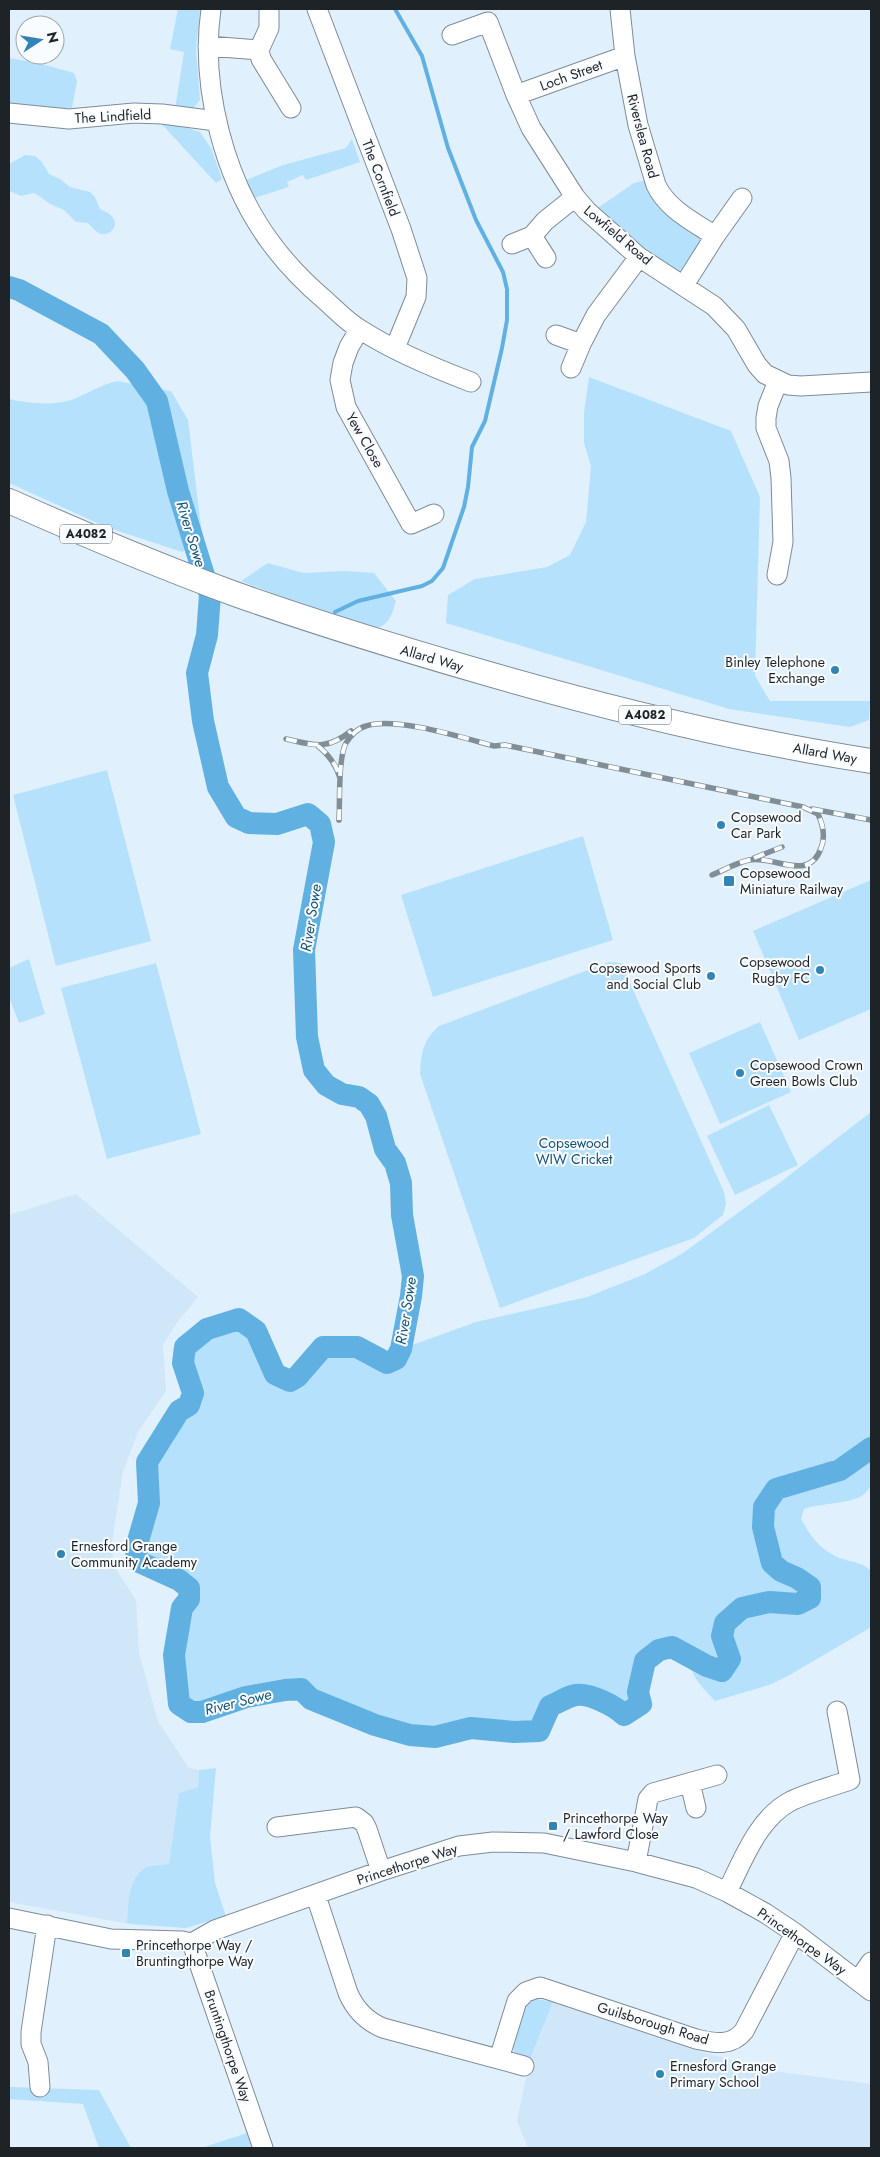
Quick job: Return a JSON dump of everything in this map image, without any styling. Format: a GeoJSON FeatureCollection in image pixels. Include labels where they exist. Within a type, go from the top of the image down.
{"type":"FeatureCollection","features":[{"type":"Feature","properties":{"kind":"main road","name":"Allard Way"},"geometry":{"type":"LineString","coordinates":[[9,500],[164,567],[235,594],[422,655],[532,687],[707,730],[812,752],[871,761]]}},
{"type":"Feature","properties":{"kind":"street"},"geometry":{"type":"LineString","coordinates":[[211,9],[208,46],[216,121],[239,185],[270,243],[314,290],[360,330],[428,366],[471,382]]}},
{"type":"Feature","properties":{"kind":"street","name":"The Cornfield"},"geometry":{"type":"LineString","coordinates":[[317,9],[401,229],[417,278],[416,298],[395,348]]}},
{"type":"Feature","properties":{"kind":"street","name":"Riverslea Road"},"geometry":{"type":"LineString","coordinates":[[620,9],[625,56],[638,126],[660,194],[670,206],[714,236]]}},
{"type":"Feature","properties":{"kind":"street"},"geometry":{"type":"LineString","coordinates":[[269,11],[269,28],[259,50],[261,59],[291,108]]}},
{"type":"Feature","properties":{"kind":"street","name":"Lowfield Road"},"geometry":{"type":"LineString","coordinates":[[452,36],[486,15],[516,95],[536,138],[575,197],[639,257],[684,285],[728,318],[757,365],[765,374],[778,382],[801,386],[871,382]]}},
{"type":"Feature","properties":{"kind":"street"},"geometry":{"type":"LineString","coordinates":[[208,46],[259,50]]}},
{"type":"Feature","properties":{"kind":"street","name":"Loch Street"},"geometry":{"type":"LineString","coordinates":[[516,95],[625,56]]}},
{"type":"Feature","properties":{"kind":"street","name":"The Lindfield"},"geometry":{"type":"LineString","coordinates":[[9,113],[69,118],[134,113],[216,121]]}},
{"type":"Feature","properties":{"kind":"street"},"geometry":{"type":"LineString","coordinates":[[512,244],[532,236],[545,221],[575,197]]}},
{"type":"Feature","properties":{"kind":"street"},"geometry":{"type":"LineString","coordinates":[[684,285],[714,236],[742,198]]}},
{"type":"Feature","properties":{"kind":"street"},"geometry":{"type":"LineString","coordinates":[[532,236],[546,258]]}},
{"type":"Feature","properties":{"kind":"street"},"geometry":{"type":"LineString","coordinates":[[571,368],[580,344],[596,315],[639,257]]}},
{"type":"Feature","properties":{"kind":"street","name":"Yew Close"},"geometry":{"type":"LineString","coordinates":[[360,330],[349,347],[343,363],[340,380],[346,407],[411,524],[434,514]]}},
{"type":"Feature","properties":{"kind":"street"},"geometry":{"type":"LineString","coordinates":[[556,335],[580,344]]}},
{"type":"Feature","properties":{"kind":"street"},"geometry":{"type":"LineString","coordinates":[[777,575],[783,542],[781,478],[779,461],[766,428],[766,418],[768,406],[778,382]]}},
{"type":"Feature","properties":{"kind":"street"},"geometry":{"type":"LineString","coordinates":[[727,1892],[751,1844],[773,1814],[791,1802],[850,1780],[838,1711]]}},
{"type":"Feature","properties":{"kind":"street"},"geometry":{"type":"LineString","coordinates":[[636,1862],[648,1799],[654,1793],[716,1775]]}},
{"type":"Feature","properties":{"kind":"street"},"geometry":{"type":"LineString","coordinates":[[690,1783],[696,1808]]}},
{"type":"Feature","properties":{"kind":"street"},"geometry":{"type":"LineString","coordinates":[[274,1828],[356,1817],[364,1823],[367,1829],[381,1871]]}},
{"type":"Feature","properties":{"kind":"street","name":"Princethorpe Way"},"geometry":{"type":"LineString","coordinates":[[192,1944],[215,1930],[316,1896],[381,1871],[460,1846],[494,1842],[544,1842],[636,1862],[696,1878],[727,1892],[765,1913],[795,1933],[865,1986]]}},
{"type":"Feature","properties":{"kind":"street"},"geometry":{"type":"LineString","coordinates":[[316,1896],[348,1993],[354,2006],[367,2020],[383,2028],[524,2066]]}},
{"type":"Feature","properties":{"kind":"street"},"geometry":{"type":"LineString","coordinates":[[9,1918],[111,1939],[182,1941],[192,1944]]}},
{"type":"Feature","properties":{"kind":"street"},"geometry":{"type":"LineString","coordinates":[[40,2087],[38,2062],[31,2044],[31,2032],[47,1925]]}},
{"type":"Feature","properties":{"kind":"street","name":"Guilsborough Road"},"geometry":{"type":"LineString","coordinates":[[499,2059],[517,2001],[529,1990],[540,1987],[696,2039],[722,2043],[734,2040],[744,2031],[795,1933]]}},
{"type":"Feature","properties":{"kind":"street","name":"Bruntingthorpe Way"},"geometry":{"type":"LineString","coordinates":[[192,1944],[263,2148]]}},
{"type":"Feature","properties":{"kind":"street"},"geometry":{"type":"LineString","coordinates":[[865,1986],[871,1962]]}},
{"type":"Feature","properties":{"kind":"shaded area","name":"Ernesford Grange Community Academy"},"geometry":{"type":"Polygon","coordinates":[[[76,1194],[198,1297],[176,1324],[163,1345],[166,1391],[138,1432],[123,1472],[112,1542],[113,1565],[136,1600],[139,1653],[158,1721],[188,1767],[199,1770],[186,1928],[135,1925],[9,1902],[9,1215],[76,1194]]]}},
{"type":"Feature","properties":{"kind":"shaded area","name":"Ernesford Grange Primary School"},"geometry":{"type":"Polygon","coordinates":[[[553,2002],[701,2052],[781,2072],[871,2084],[871,2148],[528,2148],[517,2121],[530,2059],[553,2002]]]}},
{"type":"Feature","properties":{"kind":"green space"},"geometry":{"type":"Polygon","coordinates":[[[178,9],[200,9],[196,50],[200,100],[190,112],[175,109],[184,52],[170,49],[178,9]]]}},
{"type":"Feature","properties":{"kind":"green space"},"geometry":{"type":"Polygon","coordinates":[[[9,58],[15,59],[15,65],[45,65],[74,73],[77,81],[72,108],[58,109],[9,105],[9,58]]]}},
{"type":"Feature","properties":{"kind":"green space"},"geometry":{"type":"Polygon","coordinates":[[[156,118],[200,132],[211,148],[222,179],[216,183],[156,118]]]}},
{"type":"Feature","properties":{"kind":"green space"},"geometry":{"type":"Polygon","coordinates":[[[352,139],[360,162],[306,180],[303,175],[287,182],[289,187],[254,198],[246,180],[283,165],[346,148],[352,139]]]}},
{"type":"Feature","properties":{"kind":"green space"},"geometry":{"type":"Polygon","coordinates":[[[25,155],[35,156],[42,162],[49,174],[60,179],[70,187],[90,192],[95,197],[100,209],[113,218],[115,223],[111,232],[102,234],[88,223],[76,222],[64,210],[50,204],[34,193],[21,196],[10,191],[9,164],[25,155]]]}},
{"type":"Feature","properties":{"kind":"green space"},"geometry":{"type":"Polygon","coordinates":[[[646,180],[659,207],[701,240],[679,273],[642,250],[596,209],[634,183],[646,180]]]}},
{"type":"Feature","properties":{"kind":"green space"},"geometry":{"type":"Polygon","coordinates":[[[589,377],[731,431],[760,497],[755,676],[770,701],[870,701],[869,720],[850,727],[729,709],[446,623],[448,595],[475,579],[547,567],[570,555],[586,522],[591,466],[584,443],[584,413],[589,377]]]}},
{"type":"Feature","properties":{"kind":"green space"},"geometry":{"type":"Polygon","coordinates":[[[117,381],[171,391],[188,420],[203,543],[182,552],[106,527],[9,483],[9,399],[40,403],[64,402],[117,381]]]}},
{"type":"Feature","properties":{"kind":"green space"},"geometry":{"type":"Polygon","coordinates":[[[268,563],[303,573],[345,571],[374,573],[396,601],[392,614],[383,625],[366,630],[241,581],[268,563]]]}},
{"type":"Feature","properties":{"kind":"green space"},"geometry":{"type":"Polygon","coordinates":[[[107,770],[151,941],[56,966],[13,795],[107,770]]]}},
{"type":"Feature","properties":{"kind":"green space"},"geometry":{"type":"Polygon","coordinates":[[[583,836],[613,940],[433,997],[401,895],[583,836]]]}},
{"type":"Feature","properties":{"kind":"green space","name":"Copsewood Rugby FC"},"geometry":{"type":"Polygon","coordinates":[[[871,880],[871,1009],[799,1040],[753,931],[871,880]]]}},
{"type":"Feature","properties":{"kind":"green space"},"geometry":{"type":"Polygon","coordinates":[[[29,959],[45,1014],[19,1023],[9,997],[9,968],[29,959]]]}},
{"type":"Feature","properties":{"kind":"green space","name":"Copsewood WIW Cricket"},"geometry":{"type":"Polygon","coordinates":[[[609,962],[621,963],[724,1192],[726,1204],[723,1215],[694,1238],[500,1308],[420,1074],[424,1047],[429,1036],[439,1026],[609,962]]]}},
{"type":"Feature","properties":{"kind":"green space"},"geometry":{"type":"Polygon","coordinates":[[[156,963],[201,1134],[107,1159],[61,988],[156,963]]]}},
{"type":"Feature","properties":{"kind":"green space","name":"Copsewood Crown Green Bowls Club"},"geometry":{"type":"Polygon","coordinates":[[[760,1022],[791,1092],[720,1124],[689,1053],[760,1022]]]}},
{"type":"Feature","properties":{"kind":"green space"},"geometry":{"type":"Polygon","coordinates":[[[769,1105],[798,1165],[735,1195],[707,1136],[769,1105]]]}},
{"type":"Feature","properties":{"kind":"green space"},"geometry":{"type":"Polygon","coordinates":[[[871,1112],[871,1486],[858,1498],[804,1509],[801,1519],[811,1535],[824,1549],[840,1558],[859,1563],[871,1571],[871,1626],[868,1629],[788,1676],[769,1685],[715,1701],[697,1680],[682,1653],[670,1648],[660,1650],[647,1658],[641,1671],[641,1704],[624,1715],[609,1704],[595,1698],[576,1695],[550,1706],[539,1731],[514,1732],[471,1728],[435,1737],[410,1735],[375,1725],[311,1699],[300,1689],[246,1697],[202,1712],[191,1712],[179,1704],[174,1655],[182,1608],[189,1599],[189,1588],[179,1580],[137,1561],[136,1548],[148,1505],[147,1462],[179,1411],[189,1405],[193,1393],[183,1363],[185,1347],[207,1329],[239,1319],[256,1331],[275,1373],[290,1381],[297,1377],[323,1347],[357,1347],[387,1363],[396,1359],[401,1349],[476,1322],[587,1297],[645,1274],[683,1253],[782,1181],[871,1112]]]}},
{"type":"Feature","properties":{"kind":"green space"},"geometry":{"type":"Polygon","coordinates":[[[216,1768],[210,1837],[215,1883],[226,1916],[186,1928],[127,1923],[130,1893],[139,1873],[145,1868],[169,1864],[179,1793],[198,1787],[199,1770],[216,1768]]]}},
{"type":"Feature","properties":{"kind":"green space"},"geometry":{"type":"Polygon","coordinates":[[[537,1999],[553,2002],[530,2059],[516,2058],[512,2044],[527,2002],[537,1999]]]}},
{"type":"Feature","properties":{"kind":"green space"},"geometry":{"type":"Polygon","coordinates":[[[9,2087],[99,2090],[131,2148],[99,2148],[83,2104],[9,2099],[9,2087]]]}},
{"type":"Feature","properties":{"kind":"green space"},"geometry":{"type":"Polygon","coordinates":[[[247,2133],[253,2148],[201,2148],[247,2133]]]}},
{"type":"Feature","properties":{"kind":"waterway"},"geometry":{"type":"LineString","coordinates":[[335,612],[358,601],[422,586],[432,581],[443,568],[464,507],[472,447],[485,421],[507,320],[507,289],[503,272],[476,220],[448,148],[422,56],[395,9]]}},
{"type":"Feature","properties":{"kind":"waterway","name":"River Sowe"},"geometry":{"type":"LineString","coordinates":[[9,287],[19,290],[101,334],[135,370],[157,401],[178,491],[210,595],[207,635],[197,673],[203,721],[218,787],[236,817],[249,823],[277,824],[308,814],[320,824],[324,842],[304,950],[307,1037],[314,1070],[326,1085],[342,1094],[359,1097],[369,1104],[376,1116],[385,1149],[395,1163],[401,1183],[402,1215],[413,1276],[401,1349],[396,1359],[387,1363],[357,1347],[323,1347],[297,1377],[290,1381],[275,1374],[256,1331],[239,1319],[207,1329],[185,1347],[183,1363],[193,1393],[189,1405],[179,1411],[147,1462],[149,1503],[136,1548],[137,1561],[179,1580],[189,1588],[189,1599],[182,1608],[174,1655],[179,1704],[191,1712],[202,1712],[246,1697],[301,1689],[311,1699],[375,1725],[410,1735],[435,1737],[471,1728],[514,1732],[539,1731],[550,1706],[576,1695],[588,1696],[602,1701],[624,1715],[641,1704],[638,1692],[645,1661],[659,1650],[672,1647],[707,1666],[722,1671],[730,1659],[722,1636],[725,1623],[742,1608],[769,1602],[798,1604],[810,1598],[810,1587],[797,1578],[781,1571],[772,1563],[763,1527],[764,1507],[776,1489],[840,1470],[871,1448]]}},
{"type":"Feature","properties":{"kind":"railway"},"geometry":{"type":"LineString","coordinates":[[339,820],[343,750],[352,735],[360,729],[379,724],[430,729],[494,746],[505,745],[803,807],[818,814],[823,831],[823,844],[815,858],[808,864],[800,866],[759,859],[749,860],[712,875]]}},
{"type":"Feature","properties":{"kind":"railway"},"geometry":{"type":"LineString","coordinates":[[286,739],[320,745],[334,742],[351,731]]}},
{"type":"Feature","properties":{"kind":"railway"},"geometry":{"type":"LineString","coordinates":[[318,746],[332,760],[340,778]]}},
{"type":"Feature","properties":{"kind":"railway"},"geometry":{"type":"LineString","coordinates":[[812,809],[871,820]]}},
{"type":"Feature","properties":{"kind":"railway"},"geometry":{"type":"LineString","coordinates":[[754,858],[782,847]]}},
{"type":"Feature","properties":{"kind":"place","name":"Binley Telephone Exchange"},"geometry":{"type":"Point","coordinates":[835,670]}},
{"type":"Feature","properties":{"kind":"place","name":"Copsewood Car Park"},"geometry":{"type":"Point","coordinates":[721,825]}},
{"type":"Feature","properties":{"kind":"place","name":"Copsewood Miniature Railway"},"geometry":{"type":"Point","coordinates":[729,881]}},
{"type":"Feature","properties":{"kind":"place","name":"Copsewood Rugby FC"},"geometry":{"type":"Point","coordinates":[820,970]}},
{"type":"Feature","properties":{"kind":"place","name":"Copsewood Sports and Social Club"},"geometry":{"type":"Point","coordinates":[711,976]}},
{"type":"Feature","properties":{"kind":"place","name":"Copsewood Crown Green Bowls Club"},"geometry":{"type":"Point","coordinates":[740,1073]}},
{"type":"Feature","properties":{"kind":"place","name":"Ernesford Grange Community Academy"},"geometry":{"type":"Point","coordinates":[61,1554]}},
{"type":"Feature","properties":{"kind":"place","name":"Princethorpe Way / Lawford Close"},"geometry":{"type":"Point","coordinates":[553,1826]}},
{"type":"Feature","properties":{"kind":"place","name":"Princethorpe Way / Bruntingthorpe Way"},"geometry":{"type":"Point","coordinates":[126,1953]}},
{"type":"Feature","properties":{"kind":"place","name":"Ernesford Grange Primary School"},"geometry":{"type":"Point","coordinates":[660,2074]}}]}
